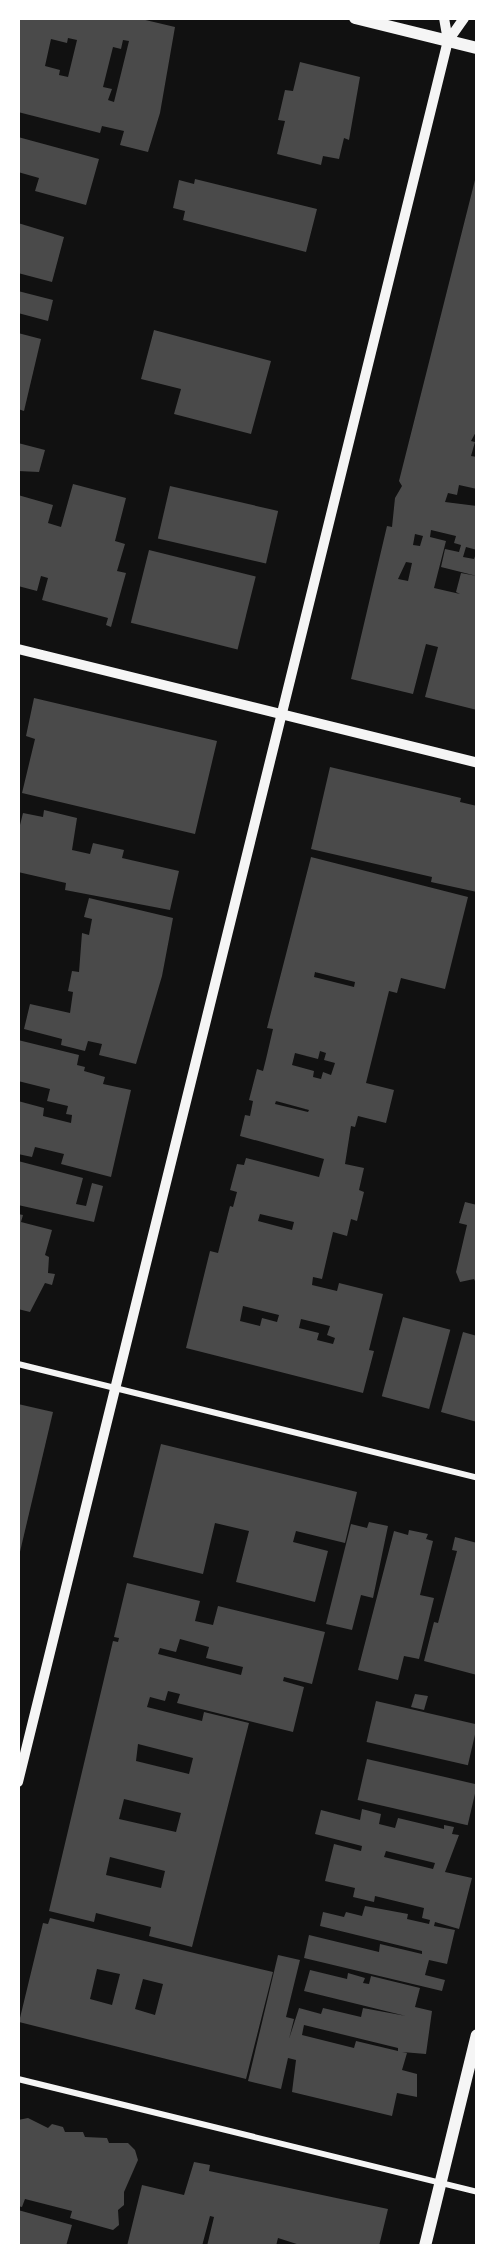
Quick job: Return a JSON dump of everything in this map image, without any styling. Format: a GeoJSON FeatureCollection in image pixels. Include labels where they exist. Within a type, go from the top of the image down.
{"type":"FeatureCollection","features":[{"type":"Feature","properties":{"kind":"main road"},"geometry":{"type":"LineString","coordinates":[[355,18],[477,48]]}},
{"type":"Feature","properties":{"kind":"main road"},"geometry":{"type":"LineString","coordinates":[[425,2246],[477,2036]]}},
{"type":"Feature","properties":{"kind":"street"},"geometry":{"type":"LineString","coordinates":[[444,18],[448,41]]}},
{"type":"Feature","properties":{"kind":"street"},"geometry":{"type":"LineString","coordinates":[[18,1782],[448,41],[464,18]]}},
{"type":"Feature","properties":{"kind":"street"},"geometry":{"type":"LineString","coordinates":[[18,649],[477,763]]}},
{"type":"Feature","properties":{"kind":"street"},"geometry":{"type":"LineString","coordinates":[[18,1364],[477,1478]]}},
{"type":"Feature","properties":{"kind":"street"},"geometry":{"type":"LineString","coordinates":[[18,2079],[477,2192]]}},
{"type":"Feature","properties":{"kind":"building"},"geometry":{"type":"Polygon","coordinates":[[[18,18],[137,18],[175,27],[160,113],[148,152],[120,145],[124,131],[102,126],[100,133],[18,112],[18,18]],[[68,38],[67,43],[51,39],[45,66],[60,70],[59,75],[68,77],[77,40],[68,38]],[[123,40],[121,49],[113,47],[103,87],[112,89],[108,100],[114,102],[129,41],[123,40]]]}},
{"type":"Feature","properties":{"kind":"building"},"geometry":{"type":"Polygon","coordinates":[[[300,62],[360,77],[349,140],[344,138],[339,159],[323,156],[321,165],[277,154],[285,121],[278,120],[285,90],[293,91],[300,62]]]}},
{"type":"Feature","properties":{"kind":"building"},"geometry":{"type":"Polygon","coordinates":[[[18,137],[99,159],[86,205],[35,191],[39,178],[18,172],[18,137]]]}},
{"type":"Feature","properties":{"kind":"building"},"geometry":{"type":"Polygon","coordinates":[[[476,176],[477,430],[471,441],[475,442],[471,456],[477,457],[477,489],[459,485],[457,495],[448,493],[445,502],[477,506],[477,550],[466,547],[463,557],[474,559],[477,551],[477,576],[477,710],[425,697],[438,647],[426,644],[413,694],[351,679],[387,526],[392,527],[395,498],[402,486],[399,481],[476,176]],[[431,530],[430,537],[446,541],[434,588],[460,594],[456,592],[461,573],[477,576],[441,567],[445,549],[459,552],[461,545],[454,543],[456,536],[431,530]],[[415,534],[413,545],[420,546],[423,536],[415,534]],[[406,562],[398,579],[408,581],[412,563],[406,562]]]}},
{"type":"Feature","properties":{"kind":"building"},"geometry":{"type":"Polygon","coordinates":[[[195,179],[317,209],[306,252],[183,220],[185,211],[173,208],[179,180],[194,184],[195,179]]]}},
{"type":"Feature","properties":{"kind":"building"},"geometry":{"type":"Polygon","coordinates":[[[18,223],[64,237],[52,282],[18,273],[18,223]]]}},
{"type":"Feature","properties":{"kind":"building"},"geometry":{"type":"Polygon","coordinates":[[[18,291],[53,300],[48,321],[18,313],[18,291]]]}},
{"type":"Feature","properties":{"kind":"building"},"geometry":{"type":"Polygon","coordinates":[[[154,330],[271,361],[251,434],[174,414],[181,389],[141,379],[154,330]]]}},
{"type":"Feature","properties":{"kind":"building"},"geometry":{"type":"Polygon","coordinates":[[[18,333],[41,339],[24,411],[18,409],[18,333]]]}},
{"type":"Feature","properties":{"kind":"building"},"geometry":{"type":"Polygon","coordinates":[[[18,443],[45,450],[39,472],[18,471],[18,443]]]}},
{"type":"Feature","properties":{"kind":"building"},"geometry":{"type":"Polygon","coordinates":[[[73,484],[126,498],[115,541],[125,544],[117,571],[126,573],[111,627],[106,625],[108,618],[42,600],[48,578],[41,576],[37,591],[18,586],[18,495],[53,505],[48,523],[61,527],[73,484]]]}},
{"type":"Feature","properties":{"kind":"building"},"geometry":{"type":"Polygon","coordinates":[[[170,486],[278,511],[266,564],[158,539],[170,486]]]}},
{"type":"Feature","properties":{"kind":"building"},"geometry":{"type":"Polygon","coordinates":[[[149,550],[256,577],[238,649],[131,623],[149,550]]]}},
{"type":"Feature","properties":{"kind":"building"},"geometry":{"type":"Polygon","coordinates":[[[34,698],[217,741],[195,834],[22,793],[35,739],[26,736],[34,698]]]}},
{"type":"Feature","properties":{"kind":"building"},"geometry":{"type":"Polygon","coordinates":[[[330,767],[461,798],[460,802],[477,806],[477,892],[431,882],[432,877],[311,849],[330,767]]]}},
{"type":"Feature","properties":{"kind":"building"},"geometry":{"type":"Polygon","coordinates":[[[44,810],[77,818],[72,850],[90,854],[93,843],[124,850],[122,858],[179,871],[170,910],[65,890],[66,883],[18,872],[18,833],[23,813],[43,817],[44,810]]]}},
{"type":"Feature","properties":{"kind":"building"},"geometry":{"type":"Polygon","coordinates":[[[311,857],[468,897],[445,989],[401,978],[397,993],[389,991],[366,1083],[394,1090],[386,1123],[358,1116],[355,1127],[351,1126],[345,1164],[364,1168],[359,1190],[364,1192],[357,1221],[351,1219],[347,1236],[333,1232],[322,1279],[313,1277],[312,1285],[337,1291],[339,1283],[383,1294],[369,1350],[374,1351],[363,1393],[186,1348],[210,1251],[218,1253],[230,1206],[233,1207],[237,1192],[230,1190],[237,1164],[244,1165],[246,1158],[319,1177],[324,1159],[240,1136],[245,1115],[250,1116],[253,1101],[249,1100],[257,1069],[263,1071],[266,1059],[273,1029],[267,1028],[311,857]],[[315,972],[314,977],[354,987],[355,982],[315,972]],[[320,1051],[318,1059],[295,1053],[292,1065],[314,1071],[313,1077],[321,1079],[323,1072],[331,1075],[335,1063],[324,1060],[326,1053],[320,1051]],[[276,1101],[275,1104],[308,1112],[309,1110],[276,1101]],[[260,1214],[258,1221],[292,1230],[294,1222],[260,1214]],[[243,1306],[240,1321],[260,1326],[262,1318],[277,1322],[279,1315],[243,1306]],[[301,1319],[299,1328],[319,1333],[317,1340],[333,1344],[335,1338],[327,1335],[330,1326],[301,1319]]]}},
{"type":"Feature","properties":{"kind":"building"},"geometry":{"type":"Polygon","coordinates":[[[89,898],[173,918],[162,976],[136,1064],[99,1055],[102,1044],[88,1041],[85,1051],[61,1045],[62,1039],[24,1029],[30,1004],[70,1013],[73,992],[68,991],[72,971],[79,972],[82,933],[89,935],[92,919],[84,917],[89,898]]]}},
{"type":"Feature","properties":{"kind":"building"},"geometry":{"type":"Polygon","coordinates":[[[18,1040],[79,1055],[77,1065],[85,1067],[84,1071],[105,1077],[103,1084],[131,1090],[111,1177],[61,1164],[64,1154],[35,1147],[32,1157],[18,1154],[18,1101],[44,1108],[43,1116],[71,1123],[72,1115],[66,1114],[68,1106],[47,1101],[50,1089],[18,1081],[18,1040]]]}},
{"type":"Feature","properties":{"kind":"building"},"geometry":{"type":"Polygon","coordinates":[[[18,1161],[83,1178],[76,1204],[86,1206],[92,1183],[103,1186],[94,1222],[18,1205],[18,1161]]]}},
{"type":"Feature","properties":{"kind":"building"},"geometry":{"type":"Polygon","coordinates":[[[465,1202],[477,1205],[477,1285],[474,1279],[460,1282],[456,1272],[467,1225],[459,1223],[465,1202]]]}},
{"type":"Feature","properties":{"kind":"building"},"geometry":{"type":"Polygon","coordinates":[[[18,1214],[23,1215],[21,1222],[52,1230],[45,1255],[49,1257],[48,1273],[55,1274],[52,1285],[45,1283],[30,1312],[18,1309],[18,1214]]]}},
{"type":"Feature","properties":{"kind":"building"},"geometry":{"type":"Polygon","coordinates":[[[403,1317],[450,1330],[429,1409],[382,1396],[403,1317]]]}},
{"type":"Feature","properties":{"kind":"building"},"geometry":{"type":"Polygon","coordinates":[[[463,1332],[477,1336],[477,1422],[441,1412],[463,1332]]]}},
{"type":"Feature","properties":{"kind":"building"},"geometry":{"type":"Polygon","coordinates":[[[18,1404],[53,1412],[19,1556],[18,1555],[18,1404]]]}},
{"type":"Feature","properties":{"kind":"building"},"geometry":{"type":"Polygon","coordinates":[[[161,1444],[357,1492],[345,1543],[296,1531],[293,1542],[328,1551],[315,1602],[236,1582],[249,1531],[215,1523],[203,1574],[133,1557],[161,1444]]]}},
{"type":"Feature","properties":{"kind":"building"},"geometry":{"type":"Polygon","coordinates":[[[369,1522],[388,1526],[373,1598],[361,1595],[352,1630],[326,1624],[351,1524],[367,1528],[369,1522]]]}},
{"type":"Feature","properties":{"kind":"building"},"geometry":{"type":"Polygon","coordinates":[[[409,1530],[428,1534],[426,1539],[433,1541],[420,1595],[434,1598],[419,1659],[404,1656],[398,1680],[358,1670],[394,1531],[408,1535],[409,1530]]]}},
{"type":"Feature","properties":{"kind":"building"},"geometry":{"type":"Polygon","coordinates":[[[455,1537],[477,1543],[477,1675],[424,1661],[434,1622],[438,1623],[457,1551],[452,1550],[455,1537]]]}},
{"type":"Feature","properties":{"kind":"building"},"geometry":{"type":"Polygon","coordinates":[[[127,1583],[200,1601],[195,1621],[213,1625],[218,1606],[325,1632],[312,1684],[284,1677],[283,1681],[304,1687],[293,1732],[177,1703],[180,1694],[168,1691],[165,1701],[150,1697],[147,1707],[202,1721],[204,1712],[249,1723],[192,1947],[149,1936],[151,1927],[96,1913],[94,1922],[49,1911],[113,1641],[118,1642],[119,1638],[114,1637],[127,1583]],[[180,1639],[176,1652],[160,1648],[158,1654],[241,1675],[243,1667],[206,1658],[209,1647],[180,1639]],[[138,1744],[136,1761],[189,1774],[193,1758],[138,1744]],[[124,1799],[119,1819],[176,1832],[181,1813],[124,1799]],[[110,1857],[106,1875],[161,1888],[165,1871],[110,1857]]]}},
{"type":"Feature","properties":{"kind":"building"},"geometry":{"type":"Polygon","coordinates":[[[415,1694],[428,1696],[424,1710],[411,1707],[415,1694]]]}},
{"type":"Feature","properties":{"kind":"building"},"geometry":{"type":"Polygon","coordinates":[[[376,1701],[477,1724],[468,1765],[367,1742],[376,1701]]]}},
{"type":"Feature","properties":{"kind":"building"},"geometry":{"type":"Polygon","coordinates":[[[367,1759],[477,1784],[468,1825],[358,1800],[367,1759]]]}},
{"type":"Feature","properties":{"kind":"building"},"geometry":{"type":"Polygon","coordinates":[[[362,1809],[381,1814],[379,1824],[395,1828],[398,1818],[444,1829],[444,1825],[454,1827],[452,1834],[459,1835],[445,1872],[472,1878],[459,1929],[435,1922],[434,1926],[455,1930],[447,1964],[429,1960],[425,1975],[445,1980],[442,1991],[304,1958],[309,1935],[379,1952],[380,1944],[422,1954],[422,1951],[320,1926],[323,1912],[344,1917],[346,1912],[362,1916],[365,1906],[408,1914],[407,1919],[429,1924],[430,1920],[422,1918],[424,1908],[375,1896],[374,1902],[353,1897],[355,1888],[325,1881],[334,1844],[361,1851],[362,1846],[315,1834],[321,1810],[360,1820],[362,1809]],[[386,1851],[384,1857],[433,1869],[435,1863],[386,1851]]]}},
{"type":"Feature","properties":{"kind":"building"},"geometry":{"type":"Polygon","coordinates":[[[50,1918],[273,1972],[246,2079],[19,2022],[43,1923],[48,1924],[50,1918]],[[97,1969],[90,1999],[112,2005],[120,1974],[97,1969]],[[143,1979],[135,2009],[155,2015],[163,1984],[143,1979]]]}},
{"type":"Feature","properties":{"kind":"building"},"geometry":{"type":"Polygon","coordinates":[[[278,1955],[300,1960],[286,2017],[294,2019],[289,2039],[299,2008],[321,2014],[323,2008],[361,2017],[363,2008],[406,2016],[304,1991],[310,1970],[347,1979],[348,1973],[365,1978],[363,1983],[369,1984],[371,1976],[420,1988],[415,2007],[432,2011],[426,2054],[402,2052],[407,2053],[402,2070],[417,2074],[417,2097],[397,2093],[392,2116],[292,2092],[296,2060],[288,2058],[281,2089],[248,2081],[278,1955]],[[304,2025],[302,2035],[354,2048],[356,2041],[398,2051],[398,2048],[304,2025]]]}},
{"type":"Feature","properties":{"kind":"building"},"geometry":{"type":"Polygon","coordinates":[[[28,2118],[48,2128],[52,2124],[63,2127],[65,2132],[83,2132],[85,2137],[107,2138],[109,2143],[128,2143],[135,2150],[138,2160],[124,2192],[124,2205],[118,2210],[119,2225],[113,2230],[70,2218],[72,2211],[25,2199],[22,2207],[18,2206],[18,2120],[28,2118]]]}},
{"type":"Feature","properties":{"kind":"building"},"geometry":{"type":"Polygon","coordinates":[[[194,2162],[210,2165],[209,2171],[388,2209],[379,2246],[303,2246],[278,2238],[276,2246],[207,2246],[214,2217],[210,2216],[202,2246],[127,2246],[142,2185],[184,2195],[194,2162]]]}},
{"type":"Feature","properties":{"kind":"building"},"geometry":{"type":"Polygon","coordinates":[[[18,2210],[72,2225],[66,2246],[18,2246],[18,2210]]]}}]}
